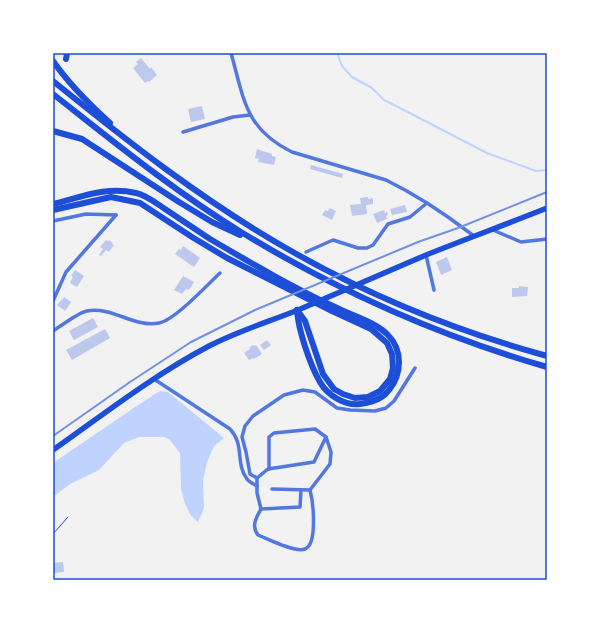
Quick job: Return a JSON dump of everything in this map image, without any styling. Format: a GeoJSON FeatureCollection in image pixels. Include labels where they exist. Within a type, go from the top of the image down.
{"type":"FeatureCollection","features":[{"type":"Feature","properties":{"kind":"highway"},"geometry":{"type":"LineString","coordinates":[[53,61],[86,101],[151,159]]}},
{"type":"Feature","properties":{"kind":"highway"},"geometry":{"type":"LineString","coordinates":[[53,81],[151,159],[204,196],[284,247],[345,279],[400,304],[462,329],[547,356]]}},
{"type":"Feature","properties":{"kind":"highway"},"geometry":{"type":"LineString","coordinates":[[53,94],[104,135],[175,188],[240,231],[296,264],[396,313],[459,338],[547,367]]}},
{"type":"Feature","properties":{"kind":"highway"},"geometry":{"type":"LineString","coordinates":[[53,131],[82,139],[151,185],[212,222],[274,251]]}},
{"type":"Feature","properties":{"kind":"highway"},"geometry":{"type":"LineString","coordinates":[[53,204],[104,190],[118,190],[137,193],[289,286],[334,310],[380,328],[396,345],[399,358],[399,372],[384,396],[370,402],[355,404],[344,402],[331,394],[320,383],[298,324],[296,310]]}},
{"type":"Feature","properties":{"kind":"highway"},"geometry":{"type":"LineString","coordinates":[[53,210],[112,197],[140,203],[226,258],[289,286]]}},
{"type":"Feature","properties":{"kind":"highway"},"geometry":{"type":"LineString","coordinates":[[53,450],[178,363],[211,346],[249,328],[474,236],[493,230],[547,208]]}},
{"type":"Feature","properties":{"kind":"street"},"geometry":{"type":"LineString","coordinates":[[231,53],[245,103],[250,115],[266,136],[279,146],[292,152],[386,180],[426,203],[474,236]]}},
{"type":"Feature","properties":{"kind":"street"},"geometry":{"type":"LineString","coordinates":[[183,132],[233,117],[250,115]]}},
{"type":"Feature","properties":{"kind":"street"},"geometry":{"type":"LineString","coordinates":[[306,252],[333,240],[358,248],[367,248],[373,245],[388,224],[410,217],[426,203]]}},
{"type":"Feature","properties":{"kind":"street"},"geometry":{"type":"LineString","coordinates":[[53,221],[86,214],[116,215],[66,272],[53,301]]}},
{"type":"Feature","properties":{"kind":"street"},"geometry":{"type":"LineString","coordinates":[[493,230],[521,242],[547,239]]}},
{"type":"Feature","properties":{"kind":"street"},"geometry":{"type":"LineString","coordinates":[[426,256],[434,290]]}},
{"type":"Feature","properties":{"kind":"street"},"geometry":{"type":"LineString","coordinates":[[53,331],[86,311],[99,310],[148,324],[160,323],[172,317],[220,273]]}},
{"type":"Feature","properties":{"kind":"street"},"geometry":{"type":"LineString","coordinates":[[257,478],[250,474],[242,437],[245,426],[253,416],[284,395],[303,390],[315,392],[337,408],[370,411],[386,408],[394,401],[415,368]]}},
{"type":"Feature","properties":{"kind":"street"},"geometry":{"type":"LineString","coordinates":[[154,379],[230,429],[235,434],[238,441],[241,467],[247,480],[257,486]]}},
{"type":"Feature","properties":{"kind":"street"},"geometry":{"type":"LineString","coordinates":[[269,468],[270,437],[274,433],[316,429],[326,437],[331,452],[330,464],[310,490]]}},
{"type":"Feature","properties":{"kind":"street"},"geometry":{"type":"LineString","coordinates":[[257,478],[269,468],[314,462],[326,437]]}},
{"type":"Feature","properties":{"kind":"street"},"geometry":{"type":"LineString","coordinates":[[257,478],[261,509],[255,519],[255,531],[258,535],[296,550],[305,549],[309,546],[312,540],[314,520],[310,490]]}},
{"type":"Feature","properties":{"kind":"street"},"geometry":{"type":"LineString","coordinates":[[272,489],[310,490]]}},
{"type":"Feature","properties":{"kind":"street"},"geometry":{"type":"LineString","coordinates":[[261,509],[300,507],[301,490]]}},
{"type":"Feature","properties":{"kind":"path"},"geometry":{"type":"LineString","coordinates":[[53,534],[68,517]]}},
{"type":"Feature","properties":{"kind":"water"},"geometry":{"type":"Polygon","coordinates":[[[160,391],[168,392],[224,438],[214,446],[207,462],[203,481],[204,508],[198,522],[191,516],[185,504],[181,489],[180,453],[170,440],[164,437],[139,437],[124,443],[99,470],[70,484],[53,497],[53,463],[160,391]]]}},
{"type":"Feature","properties":{"kind":"building"},"geometry":{"type":"Polygon","coordinates":[[[141,58],[157,75],[149,82],[148,81],[145,83],[133,68],[138,64],[136,62],[141,58]]]}},
{"type":"Feature","properties":{"kind":"building"},"geometry":{"type":"Polygon","coordinates":[[[202,106],[205,119],[191,122],[188,109],[202,106]]]}},
{"type":"Feature","properties":{"kind":"building"},"geometry":{"type":"Polygon","coordinates":[[[257,149],[272,154],[272,156],[276,157],[274,165],[258,162],[259,159],[255,158],[257,149]]]}},
{"type":"Feature","properties":{"kind":"building"},"geometry":{"type":"Polygon","coordinates":[[[311,165],[343,174],[342,178],[310,169],[311,165]]]}},
{"type":"Feature","properties":{"kind":"building"},"geometry":{"type":"Polygon","coordinates":[[[368,197],[368,199],[373,198],[373,204],[366,205],[367,214],[352,216],[350,205],[361,204],[360,198],[368,197]]]}},
{"type":"Feature","properties":{"kind":"building"},"geometry":{"type":"Polygon","coordinates":[[[405,205],[407,212],[392,215],[390,209],[405,205]]]}},
{"type":"Feature","properties":{"kind":"building"},"geometry":{"type":"Polygon","coordinates":[[[330,208],[336,211],[332,220],[322,215],[325,210],[328,211],[330,208]]]}},
{"type":"Feature","properties":{"kind":"building"},"geometry":{"type":"Polygon","coordinates":[[[384,210],[388,215],[386,216],[387,219],[377,223],[373,214],[384,210]]]}},
{"type":"Feature","properties":{"kind":"building"},"geometry":{"type":"Polygon","coordinates":[[[106,240],[109,240],[114,245],[109,252],[106,250],[101,256],[99,255],[103,249],[100,247],[106,240]]]}},
{"type":"Feature","properties":{"kind":"building"},"geometry":{"type":"Polygon","coordinates":[[[183,246],[200,258],[194,267],[175,254],[179,249],[181,250],[183,246]]]}},
{"type":"Feature","properties":{"kind":"building"},"geometry":{"type":"Polygon","coordinates":[[[447,257],[452,270],[441,275],[436,262],[447,257]]]}},
{"type":"Feature","properties":{"kind":"building"},"geometry":{"type":"Polygon","coordinates":[[[75,270],[84,276],[77,287],[70,283],[73,277],[71,276],[75,270]]]}},
{"type":"Feature","properties":{"kind":"building"},"geometry":{"type":"Polygon","coordinates":[[[183,276],[194,282],[189,290],[186,289],[182,294],[174,290],[183,276]]]}},
{"type":"Feature","properties":{"kind":"building"},"geometry":{"type":"Polygon","coordinates":[[[519,286],[528,287],[527,296],[512,297],[512,288],[519,288],[519,286]]]}},
{"type":"Feature","properties":{"kind":"building"},"geometry":{"type":"Polygon","coordinates":[[[64,297],[71,302],[65,311],[57,305],[64,297]]]}},
{"type":"Feature","properties":{"kind":"building"},"geometry":{"type":"Polygon","coordinates":[[[93,318],[98,327],[74,340],[69,331],[93,318]]]}},
{"type":"Feature","properties":{"kind":"building"},"geometry":{"type":"Polygon","coordinates":[[[105,329],[110,338],[72,360],[66,350],[105,329]]]}},
{"type":"Feature","properties":{"kind":"building"},"geometry":{"type":"Polygon","coordinates":[[[267,340],[271,345],[264,350],[260,345],[267,340]]]}},
{"type":"Feature","properties":{"kind":"building"},"geometry":{"type":"Polygon","coordinates":[[[253,345],[256,345],[262,354],[249,360],[244,353],[253,345]]]}},
{"type":"Feature","properties":{"kind":"building"},"geometry":{"type":"Polygon","coordinates":[[[63,562],[64,572],[54,573],[53,563],[63,562]]]}},
{"type":"Feature","properties":{"kind":"waterway"},"geometry":{"type":"LineString","coordinates":[[337,53],[342,66],[352,77],[372,88],[384,100],[487,153],[536,171],[547,170]]}},
{"type":"Feature","properties":{"kind":"railway"},"geometry":{"type":"LineString","coordinates":[[53,436],[130,382],[191,342],[255,310],[418,242],[458,228],[547,192]]}}]}
